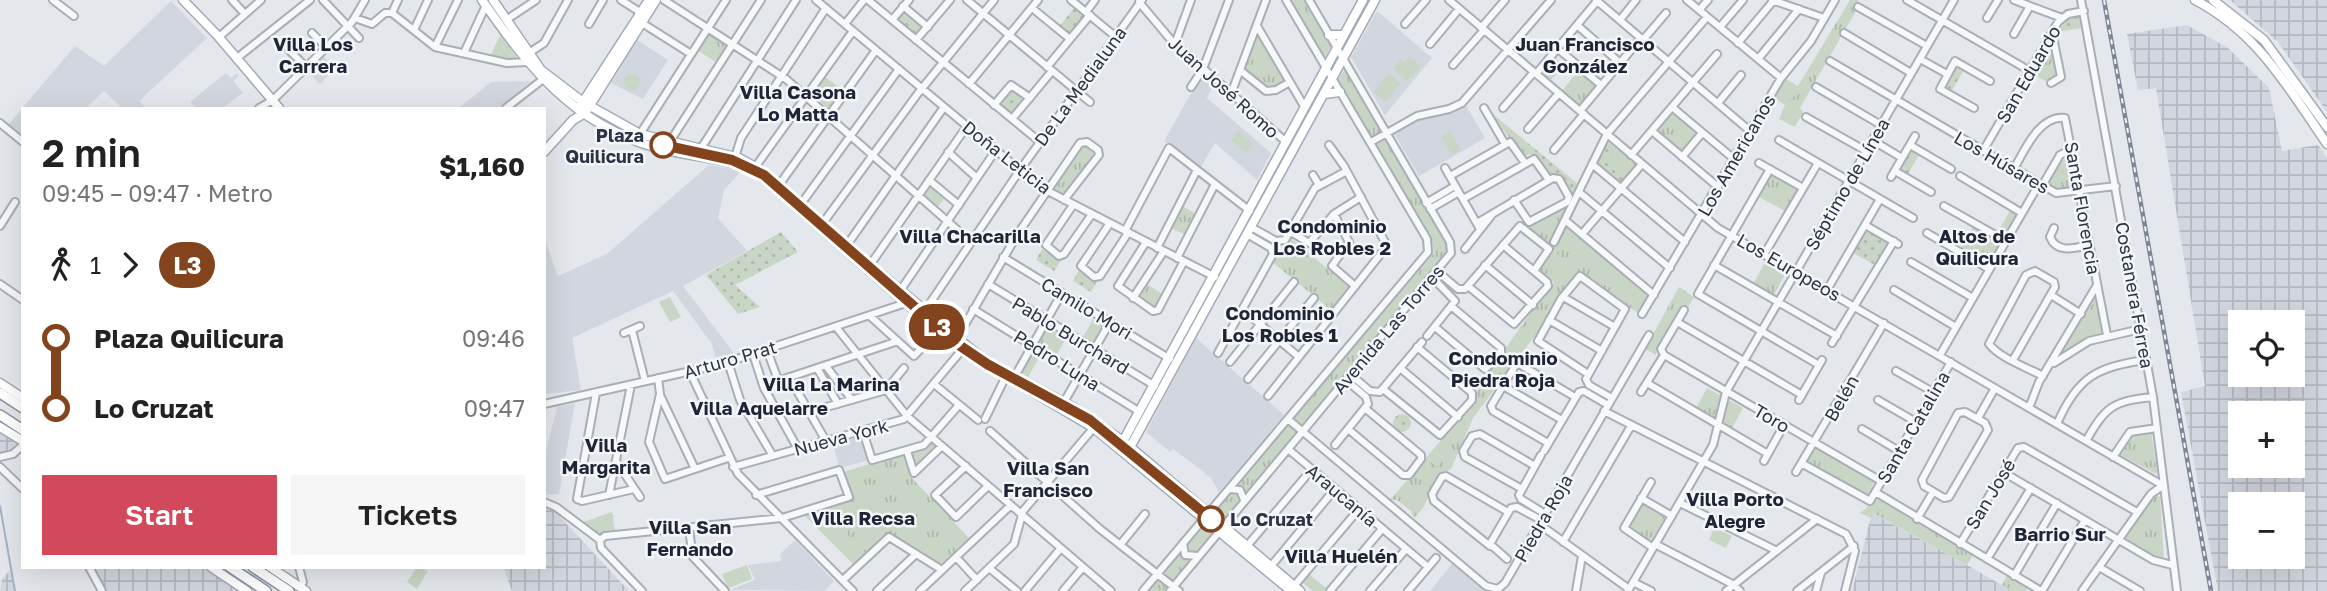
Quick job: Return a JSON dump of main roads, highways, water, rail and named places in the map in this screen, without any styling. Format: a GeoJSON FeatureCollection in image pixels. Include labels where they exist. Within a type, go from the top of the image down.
{"type":"FeatureCollection","features":[{"type":"Feature","properties":{"kind":"highway"},"geometry":{"type":"LineString","coordinates":[[0,393],[21,407]]}},
{"type":"Feature","properties":{"kind":"highway"},"geometry":{"type":"LineString","coordinates":[[0,415],[21,429]]}},
{"type":"Feature","properties":{"kind":"highway"},"geometry":{"type":"LineString","coordinates":[[233,569],[266,591]]}},
{"type":"Feature","properties":{"kind":"highway"},"geometry":{"type":"LineString","coordinates":[[256,569],[289,591]]}},
{"type":"Feature","properties":{"kind":"main road"},"geometry":{"type":"LineString","coordinates":[[183,0],[219,37],[278,107]]}},
{"type":"Feature","properties":{"kind":"main road"},"geometry":{"type":"LineString","coordinates":[[643,17],[649,0]]}},
{"type":"Feature","properties":{"kind":"main road"},"geometry":{"type":"LineString","coordinates":[[546,150],[584,107],[656,0]]}},
{"type":"Feature","properties":{"kind":"main road"},"geometry":{"type":"LineString","coordinates":[[1125,447],[1140,412],[1247,209],[1363,0]]}},
{"type":"Feature","properties":{"kind":"main road"},"geometry":{"type":"LineString","coordinates":[[1125,447],[1257,217],[1375,0]]}},
{"type":"Feature","properties":{"kind":"main road"},"geometry":{"type":"LineString","coordinates":[[2195,0],[2230,21],[2259,47],[2322,127]]}},
{"type":"Feature","properties":{"kind":"main road"},"geometry":{"type":"LineString","coordinates":[[2213,0],[2264,40],[2322,127],[2327,144]]}},
{"type":"Feature","properties":{"kind":"main road"},"geometry":{"type":"LineString","coordinates":[[487,2],[506,20],[542,80],[645,144],[734,163],[758,173],[961,351],[1096,426]]}},
{"type":"Feature","properties":{"kind":"main road"},"geometry":{"type":"LineString","coordinates":[[487,2],[528,57],[545,75],[584,107],[640,134],[735,158],[755,166],[900,291],[908,302],[956,340],[1010,377],[1064,401],[1125,447],[1295,589]]}},
{"type":"Feature","properties":{"kind":"main road"},"geometry":{"type":"LineString","coordinates":[[1329,35],[1344,35]]}},
{"type":"Feature","properties":{"kind":"main road"},"geometry":{"type":"LineString","coordinates":[[1324,94],[1340,92]]}},
{"type":"Feature","properties":{"kind":"main road"},"geometry":{"type":"LineString","coordinates":[[0,383],[21,397]]}},
{"type":"Feature","properties":{"kind":"main road"},"geometry":{"type":"LineString","coordinates":[[0,426],[21,442]]}},
{"type":"Feature","properties":{"kind":"main road"},"geometry":{"type":"LineString","coordinates":[[1221,528],[1247,546],[1295,589]]}},
{"type":"Feature","properties":{"kind":"main road"},"geometry":{"type":"LineString","coordinates":[[214,569],[247,591]]}},
{"type":"Feature","properties":{"kind":"main road"},"geometry":{"type":"LineString","coordinates":[[273,569],[303,589]]}},
{"type":"Feature","properties":{"kind":"waterway"},"geometry":{"type":"LineString","coordinates":[[0,506],[15,591]]}},
{"type":"Feature","properties":{"kind":"railway"},"geometry":{"type":"LineString","coordinates":[[2104,0],[2211,591]]}},
{"type":"Feature","properties":{"kind":"metro line","name":"L3"},"geometry":{"type":"LineString","coordinates":[[663,145],[732,160],[764,175],[956,343],[987,364],[1077,411],[1126,446],[1211,519]]}},
{"type":"Feature","properties":{"kind":"place","name":"Plaza Quilicura"},"geometry":{"type":"Point","coordinates":[663,145]}},
{"type":"Feature","properties":{"kind":"place","name":"Lo Cruzat"},"geometry":{"type":"Point","coordinates":[1211,519]}},
{"type":"Feature","properties":{"kind":"district","name":"Villa Los Carrera"},"geometry":{"type":"Point","coordinates":[313,54]}},
{"type":"Feature","properties":{"kind":"district","name":"Juan Francisco González"},"geometry":{"type":"Point","coordinates":[1585,54]}},
{"type":"Feature","properties":{"kind":"district","name":"Villa Casona Lo Matta"},"geometry":{"type":"Point","coordinates":[798,102]}},
{"type":"Feature","properties":{"kind":"district","name":"Villa Chacarilla"},"geometry":{"type":"Point","coordinates":[970,235]}},
{"type":"Feature","properties":{"kind":"district","name":"Condominio Los Robles 2"},"geometry":{"type":"Point","coordinates":[1332,236]}},
{"type":"Feature","properties":{"kind":"district","name":"Altos de Quilicura"},"geometry":{"type":"Point","coordinates":[1977,246]}},
{"type":"Feature","properties":{"kind":"district","name":"Condominio Los Robles 1"},"geometry":{"type":"Point","coordinates":[1280,323]}},
{"type":"Feature","properties":{"kind":"district","name":"Condominio Piedra Roja"},"geometry":{"type":"Point","coordinates":[1503,368]}},
{"type":"Feature","properties":{"kind":"district","name":"Villa La Marina"},"geometry":{"type":"Point","coordinates":[831,383]}},
{"type":"Feature","properties":{"kind":"district","name":"Villa Aquelarre"},"geometry":{"type":"Point","coordinates":[759,407]}},
{"type":"Feature","properties":{"kind":"district","name":"Villa Margarita"},"geometry":{"type":"Point","coordinates":[606,455]}},
{"type":"Feature","properties":{"kind":"district","name":"Villa San Francisco"},"geometry":{"type":"Point","coordinates":[1048,478]}},
{"type":"Feature","properties":{"kind":"district","name":"Villa Porto Alegre"},"geometry":{"type":"Point","coordinates":[1735,509]}},
{"type":"Feature","properties":{"kind":"district","name":"Villa Recsa"},"geometry":{"type":"Point","coordinates":[863,517]}},
{"type":"Feature","properties":{"kind":"district","name":"Barrio Sur"},"geometry":{"type":"Point","coordinates":[2060,533]}},
{"type":"Feature","properties":{"kind":"district","name":"Villa San Fernando"},"geometry":{"type":"Point","coordinates":[690,537]}},
{"type":"Feature","properties":{"kind":"district","name":"Villa Huelén"},"geometry":{"type":"Point","coordinates":[1341,555]}}]}
